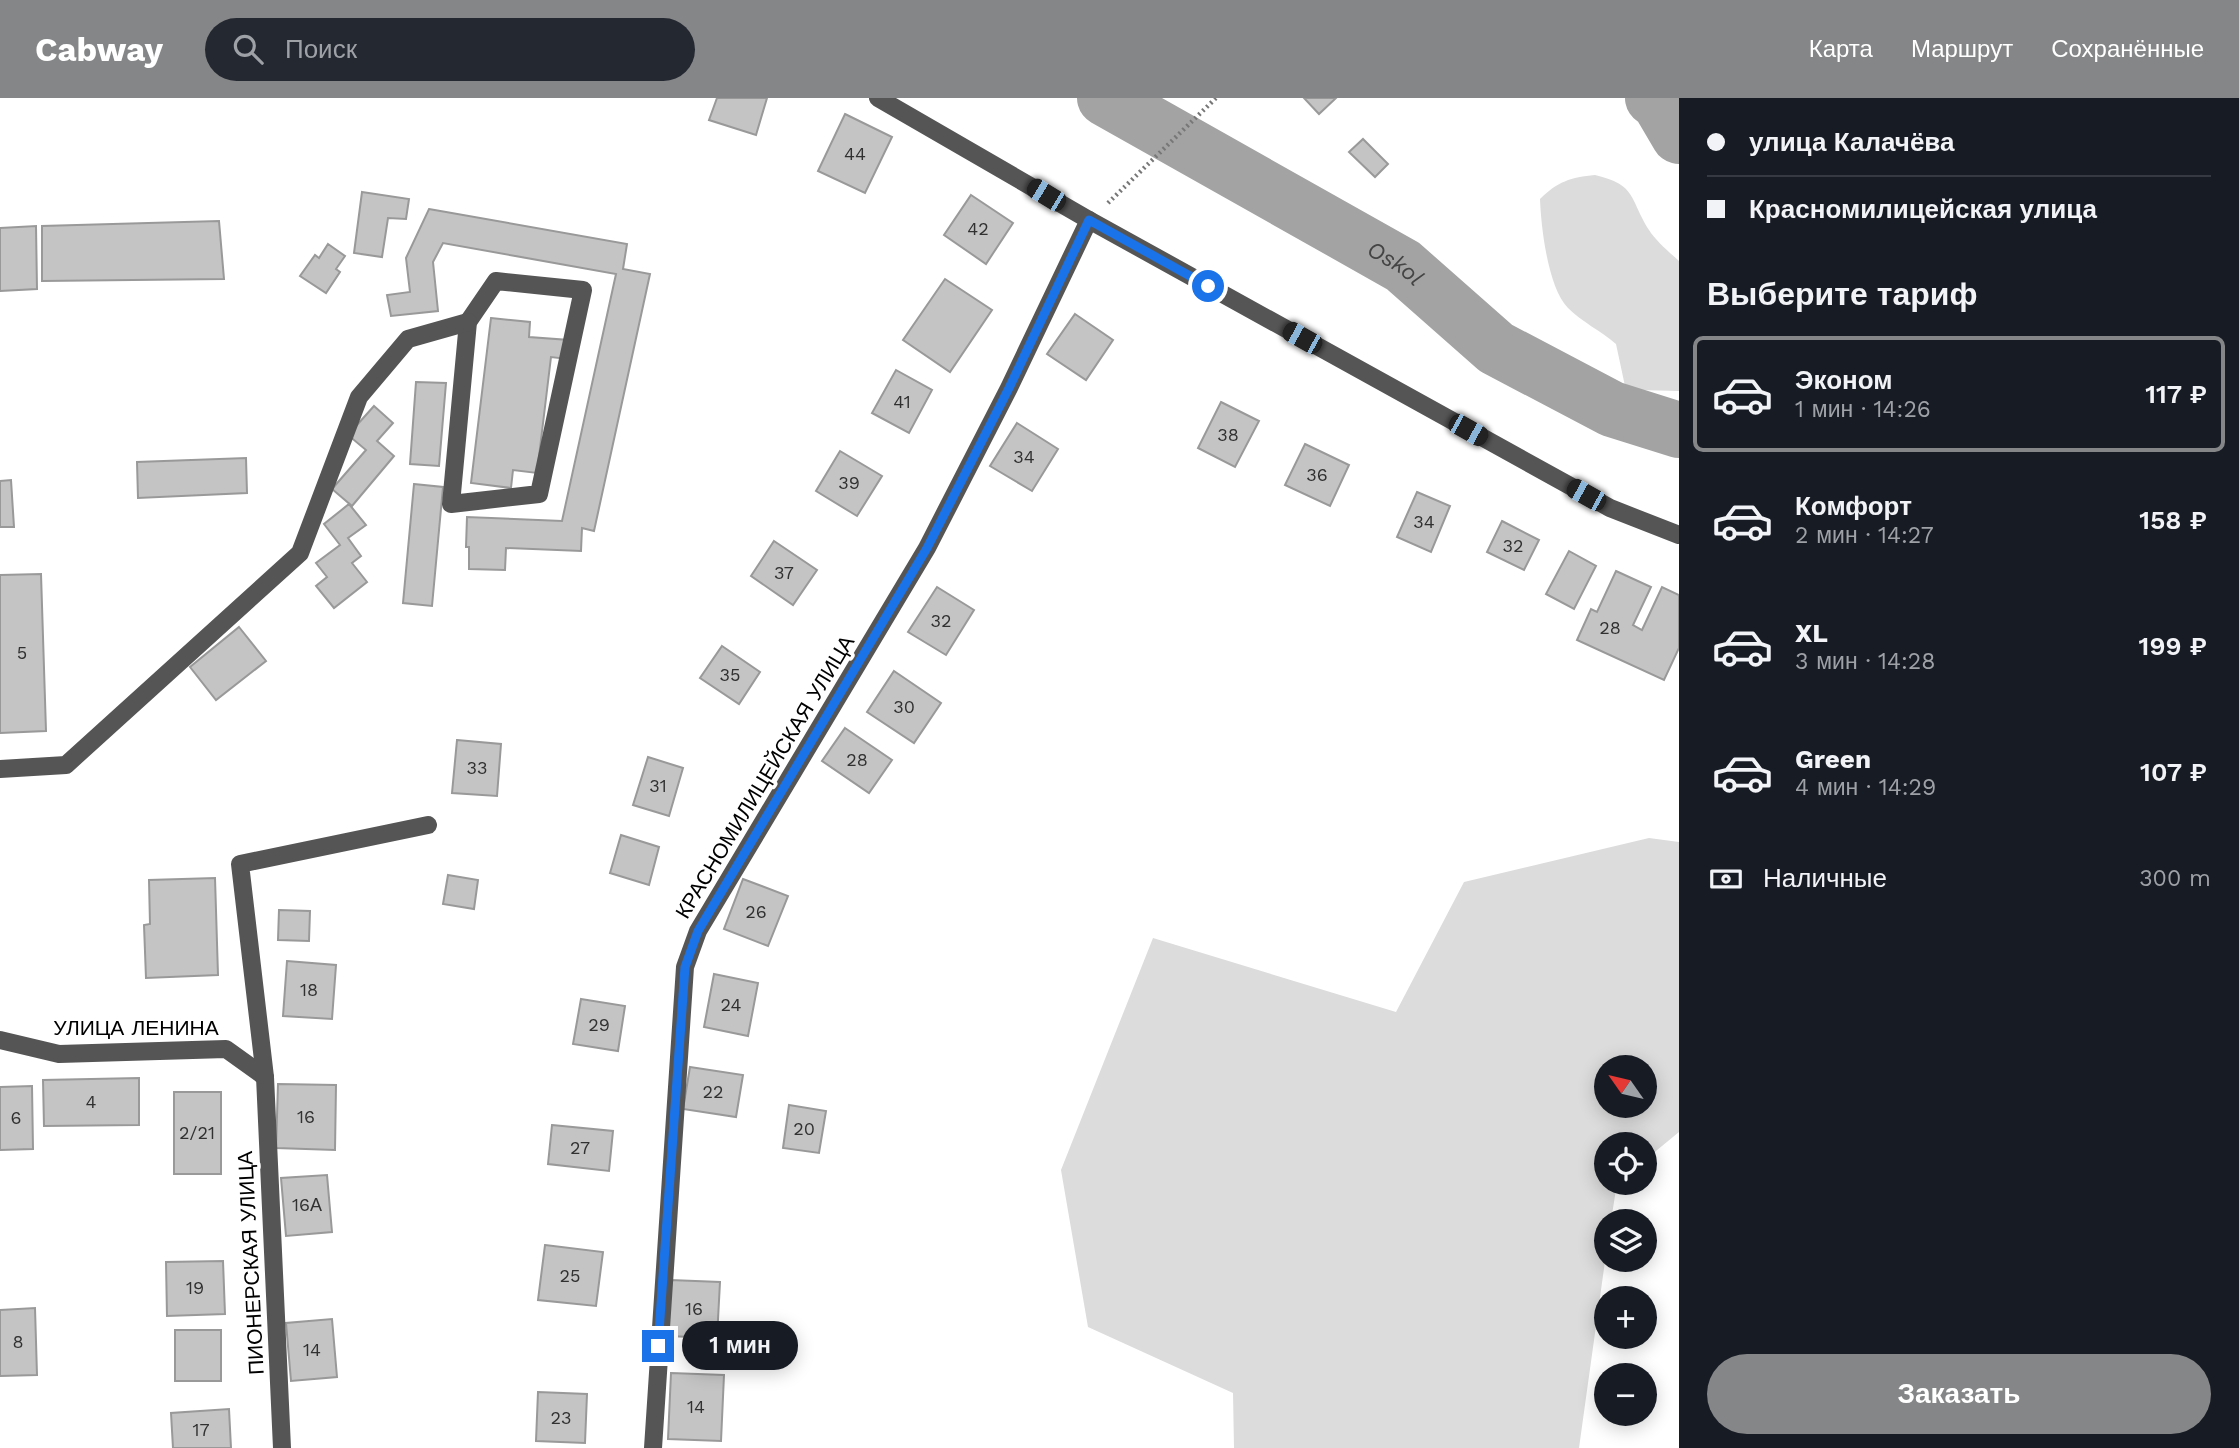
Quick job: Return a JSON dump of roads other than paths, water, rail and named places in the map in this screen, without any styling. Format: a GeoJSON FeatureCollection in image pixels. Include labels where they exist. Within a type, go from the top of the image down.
{"type":"FeatureCollection","features":[{"type":"Feature","properties":{"kind":"street"},"geometry":{"type":"LineString","coordinates":[[878,98],[1089,220],[1610,508],[1679,535]]}},
{"type":"Feature","properties":{"kind":"street","name":"КРАСНОМИЛИЦЕЙСКАЯ УЛИЦА"},"geometry":{"type":"LineString","coordinates":[[653,1448],[685,967],[698,931],[927,548],[1009,388],[1089,220]]}},
{"type":"Feature","properties":{"kind":"street"},"geometry":{"type":"LineString","coordinates":[[0,769],[66,765],[300,553],[359,397],[408,340],[468,322],[496,281],[583,290],[539,494],[451,504],[468,322]]}},
{"type":"Feature","properties":{"kind":"street","name":"ПИОНЕРСКАЯ УЛИЦА"},"geometry":{"type":"LineString","coordinates":[[282,1448],[265,1077],[240,864],[428,825]]}},
{"type":"Feature","properties":{"kind":"street","name":"УЛИЦА ЛЕНИНА"},"geometry":{"type":"LineString","coordinates":[[0,1040],[59,1054],[226,1049],[265,1077]]}},
{"type":"Feature","properties":{"kind":"waterway","name":"Oskol"},"geometry":{"type":"LineString","coordinates":[[1105,98],[1403,266],[1496,348],[1612,409],[1679,430]]}},
{"type":"Feature","properties":{"kind":"waterway"},"geometry":{"type":"LineString","coordinates":[[1653,98],[1659,102],[1679,136]]}}]}
